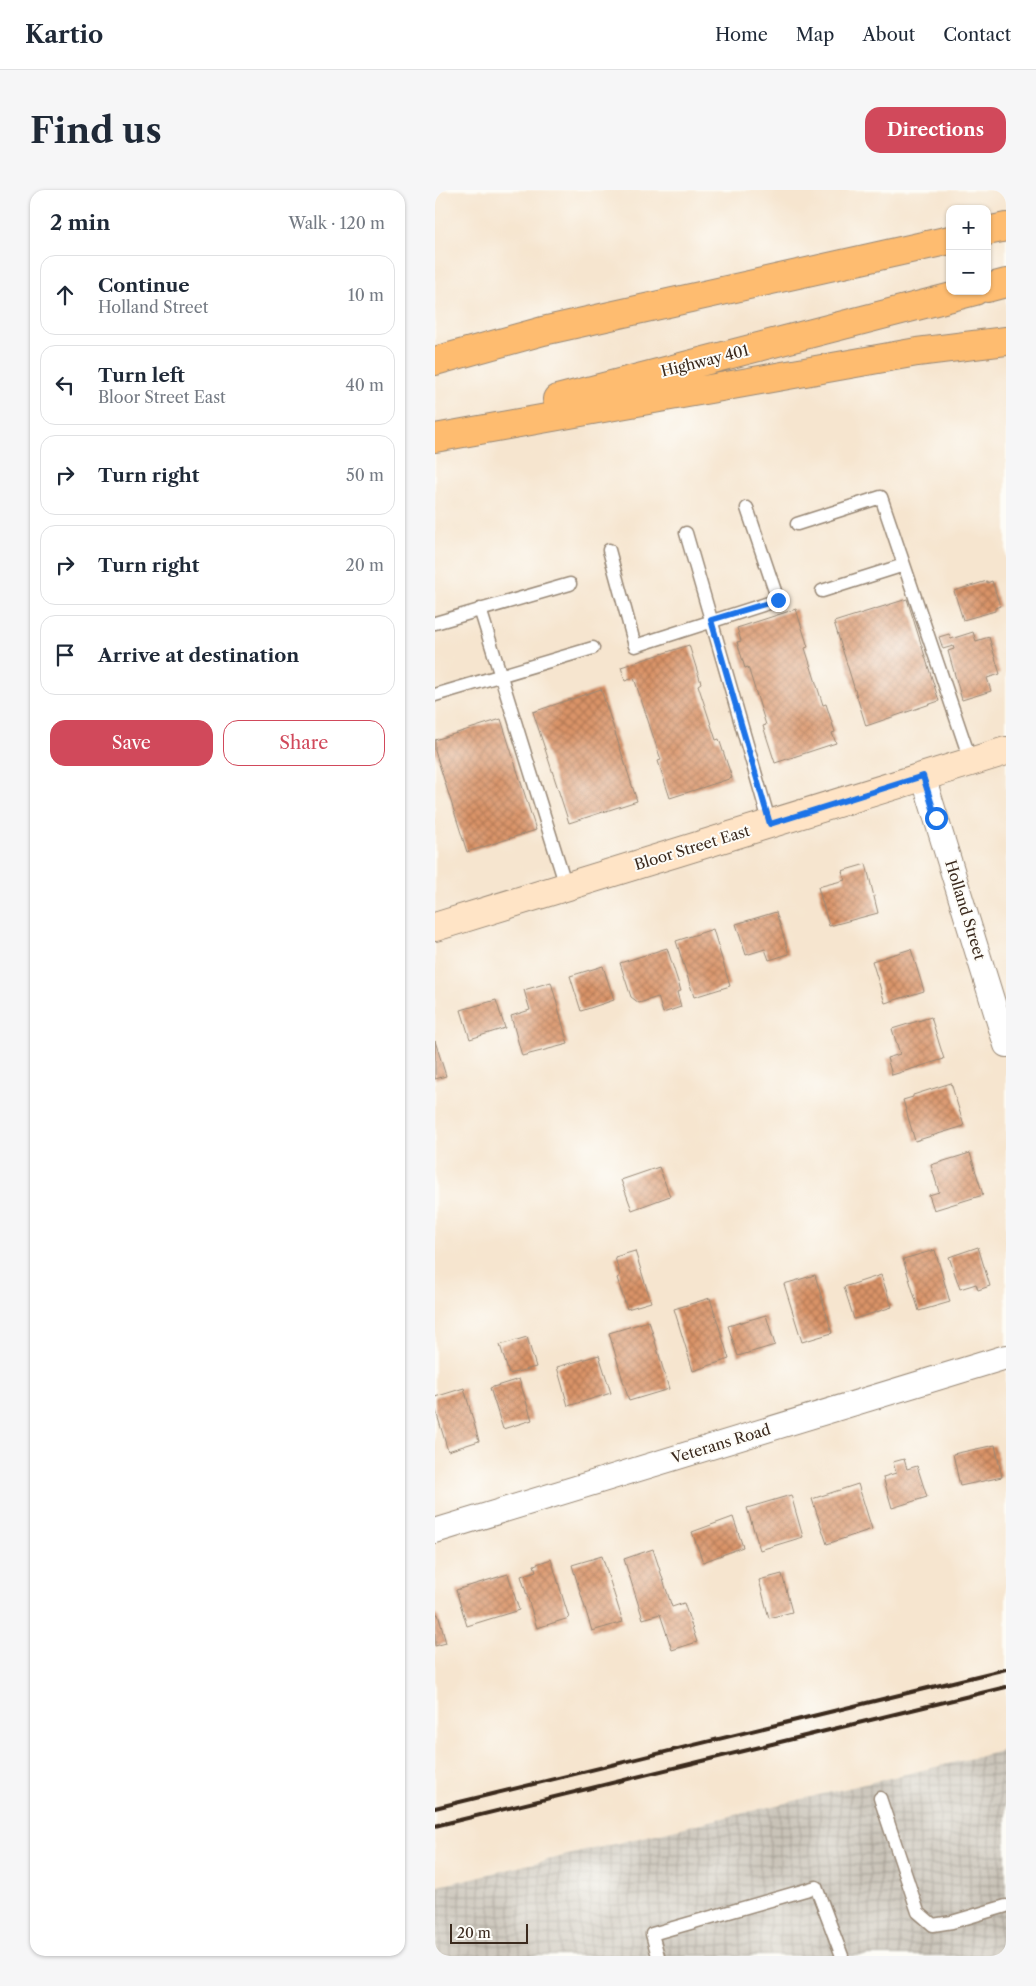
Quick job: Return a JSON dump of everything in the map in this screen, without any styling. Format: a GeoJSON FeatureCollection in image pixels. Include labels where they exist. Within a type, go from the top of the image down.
{"type":"FeatureCollection","features":[{"type":"Feature","properties":{"kind":"highway"},"geometry":{"type":"LineString","coordinates":[[991,230],[1006,227]]}},
{"type":"Feature","properties":{"kind":"highway"},"geometry":{"type":"LineString","coordinates":[[435,361],[543,331],[946,241]]}},
{"type":"Feature","properties":{"kind":"highway"},"geometry":{"type":"LineString","coordinates":[[991,287],[1006,283]]}},
{"type":"Feature","properties":{"kind":"highway","name":"Highway 401"},"geometry":{"type":"LineString","coordinates":[[435,430],[959,295]]}},
{"type":"Feature","properties":{"kind":"highway"},"geometry":{"type":"LineString","coordinates":[[435,438],[917,352],[1006,341]]}},
{"type":"Feature","properties":{"kind":"main road","name":"Bloor Street East"},"geometry":{"type":"LineString","coordinates":[[435,927],[1006,751]]}},
{"type":"Feature","properties":{"kind":"street","name":"Holland Street"},"geometry":{"type":"LineString","coordinates":[[923,776],[1006,1045]]}},
{"type":"Feature","properties":{"kind":"street","name":"Veterans Road"},"geometry":{"type":"LineString","coordinates":[[435,1531],[1006,1357]]}},
{"type":"Feature","properties":{"kind":"lane"},"geometry":{"type":"LineString","coordinates":[[797,524],[881,497],[971,762]]}},
{"type":"Feature","properties":{"kind":"lane"},"geometry":{"type":"LineString","coordinates":[[609,550],[635,646],[778,600],[747,508]]}},
{"type":"Feature","properties":{"kind":"lane"},"geometry":{"type":"LineString","coordinates":[[686,533],[770,824]]}},
{"type":"Feature","properties":{"kind":"lane"},"geometry":{"type":"LineString","coordinates":[[822,591],[904,565]]}},
{"type":"Feature","properties":{"kind":"lane"},"geometry":{"type":"LineString","coordinates":[[435,623],[570,584]]}},
{"type":"Feature","properties":{"kind":"lane"},"geometry":{"type":"LineString","coordinates":[[480,609],[566,886]]}},
{"type":"Feature","properties":{"kind":"lane"},"geometry":{"type":"LineString","coordinates":[[435,695],[593,648]]}},
{"type":"Feature","properties":{"kind":"lane"},"geometry":{"type":"LineString","coordinates":[[880,1798],[918,1912],[933,1925],[952,1922],[1006,1906]]}},
{"type":"Feature","properties":{"kind":"lane"},"geometry":{"type":"LineString","coordinates":[[658,1956],[652,1934],[816,1887],[842,1956]]}},
{"type":"Feature","properties":{"kind":"shaded area"},"geometry":{"type":"Polygon","coordinates":[[[1006,1750],[1006,1956],[435,1956],[435,1887],[1006,1750]]]}},
{"type":"Feature","properties":{"kind":"building"},"geometry":{"type":"Polygon","coordinates":[[[987,581],[987,583],[992,581],[1000,606],[995,608],[995,611],[963,620],[954,591],[987,581]]]}},
{"type":"Feature","properties":{"kind":"building"},"geometry":{"type":"Polygon","coordinates":[[[907,599],[939,701],[866,726],[834,622],[907,599]]]}},
{"type":"Feature","properties":{"kind":"building"},"geometry":{"type":"Polygon","coordinates":[[[796,609],[808,647],[805,648],[823,705],[826,704],[835,732],[832,733],[836,743],[775,763],[763,726],[766,725],[748,667],[745,668],[737,642],[741,641],[737,628],[796,609]]]}},
{"type":"Feature","properties":{"kind":"building"},"geometry":{"type":"Polygon","coordinates":[[[973,632],[976,641],[989,637],[1000,674],[987,678],[991,691],[962,700],[948,651],[954,649],[953,646],[943,649],[939,637],[949,634],[951,639],[973,632]]]}},
{"type":"Feature","properties":{"kind":"building"},"geometry":{"type":"Polygon","coordinates":[[[689,645],[701,683],[698,685],[716,740],[719,739],[732,778],[670,798],[658,761],[661,760],[634,678],[625,681],[621,667],[689,645]]]}},
{"type":"Feature","properties":{"kind":"building"},"geometry":{"type":"Polygon","coordinates":[[[601,689],[637,801],[569,823],[533,712],[601,689]]]}},
{"type":"Feature","properties":{"kind":"building"},"geometry":{"type":"Polygon","coordinates":[[[501,719],[536,830],[467,852],[435,751],[435,740],[501,719]]]}},
{"type":"Feature","properties":{"kind":"building"},"geometry":{"type":"Polygon","coordinates":[[[866,864],[878,913],[829,926],[818,887],[845,880],[842,871],[866,864]]]}},
{"type":"Feature","properties":{"kind":"building"},"geometry":{"type":"Polygon","coordinates":[[[776,912],[789,954],[769,960],[765,949],[746,955],[736,924],[776,912]]]}},
{"type":"Feature","properties":{"kind":"building"},"geometry":{"type":"Polygon","coordinates":[[[713,929],[730,986],[694,997],[676,941],[713,929]]]}},
{"type":"Feature","properties":{"kind":"building"},"geometry":{"type":"Polygon","coordinates":[[[667,948],[681,991],[677,992],[681,1007],[663,1013],[658,997],[639,1003],[631,997],[620,963],[667,948]]]}},
{"type":"Feature","properties":{"kind":"building"},"geometry":{"type":"Polygon","coordinates":[[[911,949],[924,991],[885,1003],[872,961],[911,949]]]}},
{"type":"Feature","properties":{"kind":"building"},"geometry":{"type":"Polygon","coordinates":[[[603,966],[614,1000],[581,1011],[570,976],[603,966]]]}},
{"type":"Feature","properties":{"kind":"building"},"geometry":{"type":"Polygon","coordinates":[[[551,982],[568,1044],[522,1056],[511,1016],[530,1010],[524,990],[551,982]]]}},
{"type":"Feature","properties":{"kind":"building"},"geometry":{"type":"Polygon","coordinates":[[[496,1000],[505,1028],[470,1039],[461,1010],[496,1000]]]}},
{"type":"Feature","properties":{"kind":"building"},"geometry":{"type":"Polygon","coordinates":[[[931,1017],[944,1059],[892,1075],[887,1058],[900,1054],[892,1029],[931,1017]]]}},
{"type":"Feature","properties":{"kind":"building"},"geometry":{"type":"Polygon","coordinates":[[[435,1041],[446,1076],[435,1079],[435,1041]]]}},
{"type":"Feature","properties":{"kind":"building"},"geometry":{"type":"Polygon","coordinates":[[[951,1083],[964,1126],[915,1141],[903,1100],[951,1083]]]}},
{"type":"Feature","properties":{"kind":"building"},"geometry":{"type":"Polygon","coordinates":[[[970,1153],[983,1195],[934,1210],[929,1195],[939,1192],[931,1165],[970,1153]]]}},
{"type":"Feature","properties":{"kind":"building"},"geometry":{"type":"Polygon","coordinates":[[[659,1167],[670,1196],[632,1210],[621,1180],[659,1167]]]}},
{"type":"Feature","properties":{"kind":"building"},"geometry":{"type":"Polygon","coordinates":[[[978,1247],[990,1286],[978,1290],[976,1284],[960,1289],[949,1257],[978,1247]]]}},
{"type":"Feature","properties":{"kind":"building"},"geometry":{"type":"Polygon","coordinates":[[[935,1250],[950,1302],[919,1311],[903,1259],[935,1250]]]}},
{"type":"Feature","properties":{"kind":"building"},"geometry":{"type":"Polygon","coordinates":[[[635,1251],[651,1302],[627,1309],[617,1278],[620,1276],[615,1257],[635,1251]]]}},
{"type":"Feature","properties":{"kind":"building"},"geometry":{"type":"Polygon","coordinates":[[[815,1275],[832,1333],[802,1342],[784,1284],[815,1275]]]}},
{"type":"Feature","properties":{"kind":"building"},"geometry":{"type":"Polygon","coordinates":[[[881,1275],[892,1307],[854,1319],[844,1287],[881,1275]]]}},
{"type":"Feature","properties":{"kind":"building"},"geometry":{"type":"Polygon","coordinates":[[[710,1298],[729,1359],[693,1371],[674,1309],[710,1298]]]}},
{"type":"Feature","properties":{"kind":"building"},"geometry":{"type":"Polygon","coordinates":[[[766,1315],[775,1345],[738,1356],[728,1326],[766,1315]]]}},
{"type":"Feature","properties":{"kind":"building"},"geometry":{"type":"Polygon","coordinates":[[[649,1321],[669,1389],[629,1401],[609,1333],[649,1321]]]}},
{"type":"Feature","properties":{"kind":"building"},"geometry":{"type":"Polygon","coordinates":[[[527,1337],[536,1367],[509,1374],[500,1345],[527,1337]]]}},
{"type":"Feature","properties":{"kind":"building"},"geometry":{"type":"Polygon","coordinates":[[[599,1355],[611,1393],[568,1406],[557,1367],[599,1355]]]}},
{"type":"Feature","properties":{"kind":"building"},"geometry":{"type":"Polygon","coordinates":[[[519,1379],[532,1420],[503,1429],[490,1388],[519,1379]]]}},
{"type":"Feature","properties":{"kind":"building"},"geometry":{"type":"Polygon","coordinates":[[[464,1388],[479,1441],[448,1451],[435,1408],[435,1397],[464,1388]]]}},
{"type":"Feature","properties":{"kind":"building"},"geometry":{"type":"Polygon","coordinates":[[[995,1445],[1002,1477],[960,1486],[953,1454],[995,1445]]]}},
{"type":"Feature","properties":{"kind":"building"},"geometry":{"type":"Polygon","coordinates":[[[904,1459],[907,1469],[917,1466],[927,1497],[892,1508],[883,1477],[896,1473],[893,1462],[904,1459]]]}},
{"type":"Feature","properties":{"kind":"building"},"geometry":{"type":"Polygon","coordinates":[[[858,1484],[872,1529],[827,1544],[812,1499],[858,1484]]]}},
{"type":"Feature","properties":{"kind":"building"},"geometry":{"type":"Polygon","coordinates":[[[791,1495],[803,1537],[760,1550],[747,1508],[791,1495]]]}},
{"type":"Feature","properties":{"kind":"building"},"geometry":{"type":"Polygon","coordinates":[[[733,1517],[743,1547],[703,1562],[692,1532],[733,1517]]]}},
{"type":"Feature","properties":{"kind":"building"},"geometry":{"type":"Polygon","coordinates":[[[653,1549],[672,1607],[684,1603],[697,1642],[672,1650],[660,1614],[643,1619],[624,1559],[653,1549]]]}},
{"type":"Feature","properties":{"kind":"building"},"geometry":{"type":"Polygon","coordinates":[[[602,1556],[623,1622],[592,1631],[572,1565],[602,1556]]]}},
{"type":"Feature","properties":{"kind":"building"},"geometry":{"type":"Polygon","coordinates":[[[551,1559],[569,1618],[537,1628],[521,1576],[536,1571],[534,1565],[551,1559]]]}},
{"type":"Feature","properties":{"kind":"building"},"geometry":{"type":"Polygon","coordinates":[[[508,1574],[519,1610],[467,1626],[456,1590],[508,1574]]]}},
{"type":"Feature","properties":{"kind":"building"},"geometry":{"type":"Polygon","coordinates":[[[782,1574],[792,1612],[769,1618],[759,1580],[782,1574]]]}},
{"type":"Feature","properties":{"kind":"building"},"geometry":{"type":"Polygon","coordinates":[[[438,1614],[446,1643],[435,1646],[435,1615],[438,1614]]]}},
{"type":"Feature","properties":{"kind":"railway"},"geometry":{"type":"LineString","coordinates":[[435,1808],[1006,1669]]}},
{"type":"Feature","properties":{"kind":"railway"},"geometry":{"type":"LineString","coordinates":[[435,1826],[1006,1687]]}},
{"type":"Feature","properties":{"kind":"route"},"geometry":{"type":"LineString","coordinates":[[778,600],[711,620],[770,824],[923,776],[936,818]]}}]}
